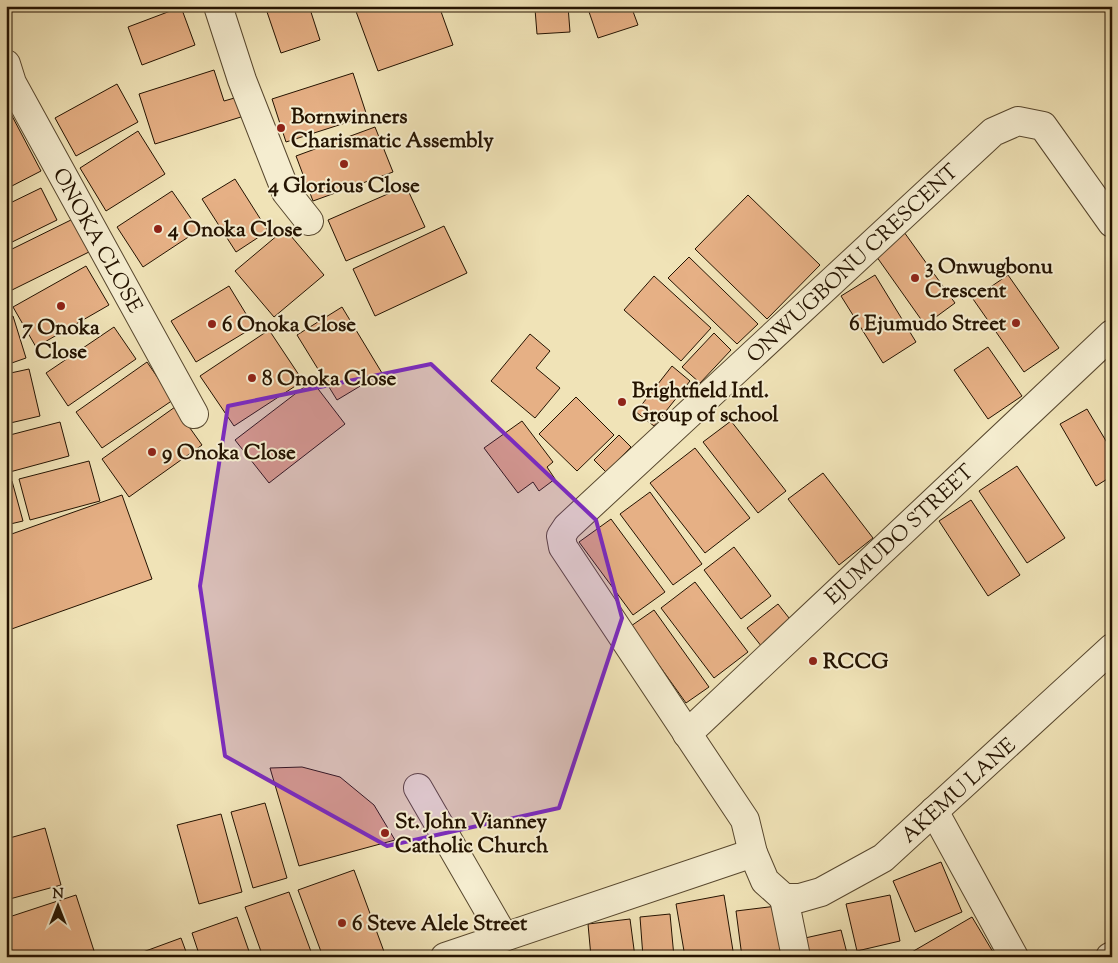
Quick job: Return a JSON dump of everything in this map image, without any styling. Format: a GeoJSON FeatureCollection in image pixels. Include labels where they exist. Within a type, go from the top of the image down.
{"type":"FeatureCollection","features":[{"type":"Feature","properties":{"kind":"street"},"geometry":{"type":"LineString","coordinates":[[218,6],[242,80],[286,192],[309,221]]}},
{"type":"Feature","properties":{"kind":"street","name":"ONOKA CLOSE"},"geometry":{"type":"LineString","coordinates":[[6,64],[12,83],[194,414]]}},
{"type":"Feature","properties":{"kind":"street","name":"ONWUGBONU CRESCENT"},"geometry":{"type":"LineString","coordinates":[[784,898],[765,881],[753,853],[745,820],[563,547],[561,536],[567,527],[992,132],[1018,120],[1043,126],[1112,223]]}},
{"type":"Feature","properties":{"kind":"street","name":"EJUMUDO STREET"},"geometry":{"type":"LineString","coordinates":[[687,734],[1112,334]]}},
{"type":"Feature","properties":{"kind":"street","name":"AKEMU LANE"},"geometry":{"type":"LineString","coordinates":[[784,898],[800,898],[821,892],[883,858],[1112,648]]}},
{"type":"Feature","properties":{"kind":"street"},"geometry":{"type":"LineString","coordinates":[[418,788],[504,937]]}},
{"type":"Feature","properties":{"kind":"street"},"geometry":{"type":"LineString","coordinates":[[934,811],[1014,957]]}},
{"type":"Feature","properties":{"kind":"street"},"geometry":{"type":"LineString","coordinates":[[445,957],[753,853]]}},
{"type":"Feature","properties":{"kind":"street"},"geometry":{"type":"LineString","coordinates":[[784,898],[796,957]]}},
{"type":"Feature","properties":{"kind":"highlighted area"},"geometry":{"type":"Polygon","coordinates":[[[431,364],[596,520],[622,618],[559,808],[387,846],[225,756],[200,586],[228,406],[431,364]]]}},
{"type":"Feature","properties":{"kind":"building"},"geometry":{"type":"Polygon","coordinates":[[[265,6],[309,6],[320,40],[281,53],[265,6]]]}},
{"type":"Feature","properties":{"kind":"building"},"geometry":{"type":"Polygon","coordinates":[[[354,6],[439,6],[453,45],[378,71],[354,6]]]}},
{"type":"Feature","properties":{"kind":"building"},"geometry":{"type":"Polygon","coordinates":[[[568,6],[570,32],[537,34],[535,9],[568,6]]]}},
{"type":"Feature","properties":{"kind":"building"},"geometry":{"type":"Polygon","coordinates":[[[587,6],[631,6],[638,25],[598,38],[587,6]]]}},
{"type":"Feature","properties":{"kind":"building"},"geometry":{"type":"Polygon","coordinates":[[[181,7],[195,45],[142,65],[128,27],[181,7]]]}},
{"type":"Feature","properties":{"kind":"building"},"geometry":{"type":"Polygon","coordinates":[[[214,70],[224,101],[238,97],[244,116],[155,144],[139,94],[214,70]]]}},
{"type":"Feature","properties":{"kind":"building"},"geometry":{"type":"Polygon","coordinates":[[[353,73],[367,116],[286,142],[272,99],[353,73]]]}},
{"type":"Feature","properties":{"kind":"building"},"geometry":{"type":"Polygon","coordinates":[[[117,84],[138,122],[76,156],[55,118],[117,84]]]}},
{"type":"Feature","properties":{"kind":"building"},"geometry":{"type":"Polygon","coordinates":[[[11,114],[41,171],[6,189],[6,117],[11,114]]]}},
{"type":"Feature","properties":{"kind":"building","name":"4 Glorious Close"},"geometry":{"type":"Polygon","coordinates":[[[375,127],[393,172],[313,201],[296,156],[375,127]]]}},
{"type":"Feature","properties":{"kind":"building"},"geometry":{"type":"Polygon","coordinates":[[[138,131],[165,174],[106,211],[80,168],[138,131]]]}},
{"type":"Feature","properties":{"kind":"building"},"geometry":{"type":"Polygon","coordinates":[[[235,179],[268,231],[236,252],[202,199],[235,179]]]}},
{"type":"Feature","properties":{"kind":"building"},"geometry":{"type":"Polygon","coordinates":[[[406,186],[425,227],[346,261],[328,220],[406,186]]]}},
{"type":"Feature","properties":{"kind":"building"},"geometry":{"type":"Polygon","coordinates":[[[41,188],[57,220],[6,245],[6,205],[41,188]]]}},
{"type":"Feature","properties":{"kind":"building","name":"4 Onoka Close"},"geometry":{"type":"Polygon","coordinates":[[[172,191],[199,230],[143,267],[117,227],[172,191]]]}},
{"type":"Feature","properties":{"kind":"building"},"geometry":{"type":"Polygon","coordinates":[[[748,195],[820,265],[767,319],[695,249],[748,195]]]}},
{"type":"Feature","properties":{"kind":"building"},"geometry":{"type":"Polygon","coordinates":[[[77,217],[93,250],[12,290],[6,278],[6,252],[77,217]]]}},
{"type":"Feature","properties":{"kind":"building"},"geometry":{"type":"Polygon","coordinates":[[[444,226],[467,273],[375,316],[353,269],[444,226]]]}},
{"type":"Feature","properties":{"kind":"building"},"geometry":{"type":"Polygon","coordinates":[[[285,229],[324,275],[274,317],[235,271],[285,229]]]}},
{"type":"Feature","properties":{"kind":"building","name":"3 Onwugbonu Crescent"},"geometry":{"type":"Polygon","coordinates":[[[904,232],[955,303],[925,325],[874,253],[904,232]]]}},
{"type":"Feature","properties":{"kind":"building"},"geometry":{"type":"Polygon","coordinates":[[[689,257],[758,324],[737,344],[668,278],[689,257]]]}},
{"type":"Feature","properties":{"kind":"building","name":"7 Onoka Close"},"geometry":{"type":"Polygon","coordinates":[[[86,266],[109,305],[36,347],[13,307],[86,266]]]}},
{"type":"Feature","properties":{"kind":"building"},"geometry":{"type":"Polygon","coordinates":[[[875,275],[916,342],[883,363],[841,296],[875,275]]]}},
{"type":"Feature","properties":{"kind":"building","name":"6 Ejumudo Street"},"geometry":{"type":"Polygon","coordinates":[[[1008,275],[1059,348],[1024,372],[973,299],[1008,275]]]}},
{"type":"Feature","properties":{"kind":"building"},"geometry":{"type":"Polygon","coordinates":[[[654,276],[711,328],[681,361],[624,310],[654,276]]]}},
{"type":"Feature","properties":{"kind":"building","name":"6 Onoka Close"},"geometry":{"type":"Polygon","coordinates":[[[229,286],[254,327],[196,362],[171,321],[229,286]]]}},
{"type":"Feature","properties":{"kind":"building"},"geometry":{"type":"Polygon","coordinates":[[[342,307],[382,373],[337,400],[297,335],[342,307]]]}},
{"type":"Feature","properties":{"kind":"building"},"geometry":{"type":"Polygon","coordinates":[[[13,316],[26,358],[6,365],[6,318],[13,316]]]}},
{"type":"Feature","properties":{"kind":"building"},"geometry":{"type":"Polygon","coordinates":[[[114,327],[136,359],[68,406],[46,373],[114,327]]]}},
{"type":"Feature","properties":{"kind":"building","name":"8 Onoka Close"},"geometry":{"type":"Polygon","coordinates":[[[269,330],[303,381],[234,426],[200,376],[269,330]]]}},
{"type":"Feature","properties":{"kind":"building"},"geometry":{"type":"Polygon","coordinates":[[[714,333],[731,350],[700,383],[682,367],[714,333]]]}},
{"type":"Feature","properties":{"kind":"building"},"geometry":{"type":"Polygon","coordinates":[[[530,334],[550,351],[536,368],[560,388],[535,418],[491,381],[530,334]]]}},
{"type":"Feature","properties":{"kind":"building"},"geometry":{"type":"Polygon","coordinates":[[[988,347],[1022,396],[988,419],[954,370],[988,347]]]}},
{"type":"Feature","properties":{"kind":"building"},"geometry":{"type":"Polygon","coordinates":[[[147,362],[173,400],[102,448],[76,412],[147,362]]]}},
{"type":"Feature","properties":{"kind":"building"},"geometry":{"type":"Polygon","coordinates":[[[672,366],[690,381],[654,426],[636,412],[672,366]]]}},
{"type":"Feature","properties":{"kind":"building"},"geometry":{"type":"Polygon","coordinates":[[[29,369],[40,416],[6,424],[6,374],[29,369]]]}},
{"type":"Feature","properties":{"kind":"building"},"geometry":{"type":"Polygon","coordinates":[[[312,381],[345,424],[269,483],[235,440],[312,381]]]}},
{"type":"Feature","properties":{"kind":"building"},"geometry":{"type":"Polygon","coordinates":[[[576,397],[614,435],[577,471],[539,434],[576,397]]]}},
{"type":"Feature","properties":{"kind":"building","name":"9 Onoka Close"},"geometry":{"type":"Polygon","coordinates":[[[175,407],[202,445],[129,497],[102,459],[175,407]]]}},
{"type":"Feature","properties":{"kind":"building"},"geometry":{"type":"Polygon","coordinates":[[[1087,409],[1112,451],[1112,476],[1096,486],[1060,424],[1087,409]]]}},
{"type":"Feature","properties":{"kind":"building"},"geometry":{"type":"Polygon","coordinates":[[[522,421],[553,462],[547,467],[555,479],[539,491],[533,482],[518,493],[484,448],[522,421]]]}},
{"type":"Feature","properties":{"kind":"building"},"geometry":{"type":"Polygon","coordinates":[[[731,421],[786,491],[758,513],[703,442],[731,421]]]}},
{"type":"Feature","properties":{"kind":"building"},"geometry":{"type":"Polygon","coordinates":[[[60,422],[69,456],[6,473],[6,436],[60,422]]]}},
{"type":"Feature","properties":{"kind":"building"},"geometry":{"type":"Polygon","coordinates":[[[619,435],[631,447],[606,472],[594,460],[619,435]]]}},
{"type":"Feature","properties":{"kind":"building"},"geometry":{"type":"Polygon","coordinates":[[[695,448],[750,518],[705,553],[650,483],[695,448]]]}},
{"type":"Feature","properties":{"kind":"building"},"geometry":{"type":"Polygon","coordinates":[[[89,461],[100,501],[30,520],[19,479],[89,461]]]}},
{"type":"Feature","properties":{"kind":"building"},"geometry":{"type":"Polygon","coordinates":[[[1017,466],[1065,538],[1027,563],[979,491],[1017,466]]]}},
{"type":"Feature","properties":{"kind":"building"},"geometry":{"type":"Polygon","coordinates":[[[823,473],[873,538],[839,565],[788,499],[823,473]]]}},
{"type":"Feature","properties":{"kind":"building"},"geometry":{"type":"Polygon","coordinates":[[[12,481],[23,521],[6,525],[6,482],[12,481]]]}},
{"type":"Feature","properties":{"kind":"building"},"geometry":{"type":"Polygon","coordinates":[[[650,492],[702,564],[673,585],[620,514],[650,492]]]}},
{"type":"Feature","properties":{"kind":"building"},"geometry":{"type":"Polygon","coordinates":[[[122,495],[152,579],[6,631],[6,536],[122,495]]]}},
{"type":"Feature","properties":{"kind":"building"},"geometry":{"type":"Polygon","coordinates":[[[971,500],[1020,575],[988,596],[939,521],[971,500]]]}},
{"type":"Feature","properties":{"kind":"building"},"geometry":{"type":"Polygon","coordinates":[[[611,519],[665,592],[633,615],[579,542],[611,519]]]}},
{"type":"Feature","properties":{"kind":"building"},"geometry":{"type":"Polygon","coordinates":[[[734,547],[771,596],[741,619],[704,570],[734,547]]]}},
{"type":"Feature","properties":{"kind":"building"},"geometry":{"type":"Polygon","coordinates":[[[695,582],[748,652],[714,678],[661,608],[695,582]]]}},
{"type":"Feature","properties":{"kind":"building"},"geometry":{"type":"Polygon","coordinates":[[[778,604],[793,623],[762,647],[747,628],[778,604]]]}},
{"type":"Feature","properties":{"kind":"building"},"geometry":{"type":"Polygon","coordinates":[[[654,610],[709,687],[686,703],[631,626],[654,610]]]}},
{"type":"Feature","properties":{"kind":"building"},"geometry":{"type":"Polygon","coordinates":[[[302,767],[340,777],[374,805],[395,840],[299,866],[270,768],[302,767]]]}},
{"type":"Feature","properties":{"kind":"building"},"geometry":{"type":"Polygon","coordinates":[[[265,803],[287,878],[253,888],[231,812],[265,803]]]}},
{"type":"Feature","properties":{"kind":"building"},"geometry":{"type":"Polygon","coordinates":[[[221,814],[242,892],[199,904],[177,825],[221,814]]]}},
{"type":"Feature","properties":{"kind":"building"},"geometry":{"type":"Polygon","coordinates":[[[45,828],[61,885],[6,900],[6,839],[45,828]]]}},
{"type":"Feature","properties":{"kind":"building"},"geometry":{"type":"Polygon","coordinates":[[[941,862],[962,912],[915,932],[893,881],[941,862]]]}},
{"type":"Feature","properties":{"kind":"building","name":"6 Steve Alele Street"},"geometry":{"type":"Polygon","coordinates":[[[354,870],[386,957],[323,957],[298,890],[354,870]]]}},
{"type":"Feature","properties":{"kind":"building"},"geometry":{"type":"Polygon","coordinates":[[[289,892],[313,957],[263,957],[245,907],[289,892]]]}},
{"type":"Feature","properties":{"kind":"building"},"geometry":{"type":"Polygon","coordinates":[[[76,895],[96,957],[9,957],[6,950],[6,918],[76,895]]]}},
{"type":"Feature","properties":{"kind":"building"},"geometry":{"type":"Polygon","coordinates":[[[724,895],[734,957],[685,957],[676,904],[724,895]]]}},
{"type":"Feature","properties":{"kind":"building"},"geometry":{"type":"Polygon","coordinates":[[[890,895],[900,941],[857,951],[846,904],[890,895]]]}},
{"type":"Feature","properties":{"kind":"building"},"geometry":{"type":"Polygon","coordinates":[[[777,906],[783,957],[742,957],[736,911],[777,906]]]}},
{"type":"Feature","properties":{"kind":"building"},"geometry":{"type":"Polygon","coordinates":[[[670,914],[674,957],[643,957],[640,917],[670,914]]]}},
{"type":"Feature","properties":{"kind":"building"},"geometry":{"type":"Polygon","coordinates":[[[237,917],[251,957],[200,957],[192,933],[237,917]]]}},
{"type":"Feature","properties":{"kind":"building"},"geometry":{"type":"Polygon","coordinates":[[[972,917],[993,952],[985,957],[905,956],[972,917]]]}},
{"type":"Feature","properties":{"kind":"building"},"geometry":{"type":"Polygon","coordinates":[[[630,919],[635,957],[591,957],[588,924],[630,919]]]}},
{"type":"Feature","properties":{"kind":"building"},"geometry":{"type":"Polygon","coordinates":[[[841,930],[848,957],[810,957],[805,938],[841,930]]]}},
{"type":"Feature","properties":{"kind":"building"},"geometry":{"type":"Polygon","coordinates":[[[181,938],[188,957],[132,957],[132,956],[181,938]]]}},
{"type":"Feature","properties":{"kind":"place","name":"Bornwinners Charismatic Assembly"},"geometry":{"type":"Point","coordinates":[281,128]}},
{"type":"Feature","properties":{"kind":"place","name":"4 Glorious Close"},"geometry":{"type":"Point","coordinates":[344,164]}},
{"type":"Feature","properties":{"kind":"place","name":"4 Onoka Close"},"geometry":{"type":"Point","coordinates":[158,229]}},
{"type":"Feature","properties":{"kind":"place","name":"3 Onwugbonu Crescent"},"geometry":{"type":"Point","coordinates":[915,278]}},
{"type":"Feature","properties":{"kind":"place","name":"7 Onoka Close"},"geometry":{"type":"Point","coordinates":[61,306]}},
{"type":"Feature","properties":{"kind":"place","name":"6 Ejumudo Street"},"geometry":{"type":"Point","coordinates":[1016,323]}},
{"type":"Feature","properties":{"kind":"place","name":"6 Onoka Close"},"geometry":{"type":"Point","coordinates":[212,324]}},
{"type":"Feature","properties":{"kind":"place","name":"8 Onoka Close"},"geometry":{"type":"Point","coordinates":[252,378]}},
{"type":"Feature","properties":{"kind":"place","name":"Brightfield Intl. Group of school"},"geometry":{"type":"Point","coordinates":[622,402]}},
{"type":"Feature","properties":{"kind":"place","name":"9 Onoka Close"},"geometry":{"type":"Point","coordinates":[152,452]}},
{"type":"Feature","properties":{"kind":"place","name":"RCCG"},"geometry":{"type":"Point","coordinates":[813,661]}},
{"type":"Feature","properties":{"kind":"place","name":"St. John Vianney Catholic Church"},"geometry":{"type":"Point","coordinates":[385,833]}},
{"type":"Feature","properties":{"kind":"place","name":"6 Steve Alele Street"},"geometry":{"type":"Point","coordinates":[342,923]}}]}
